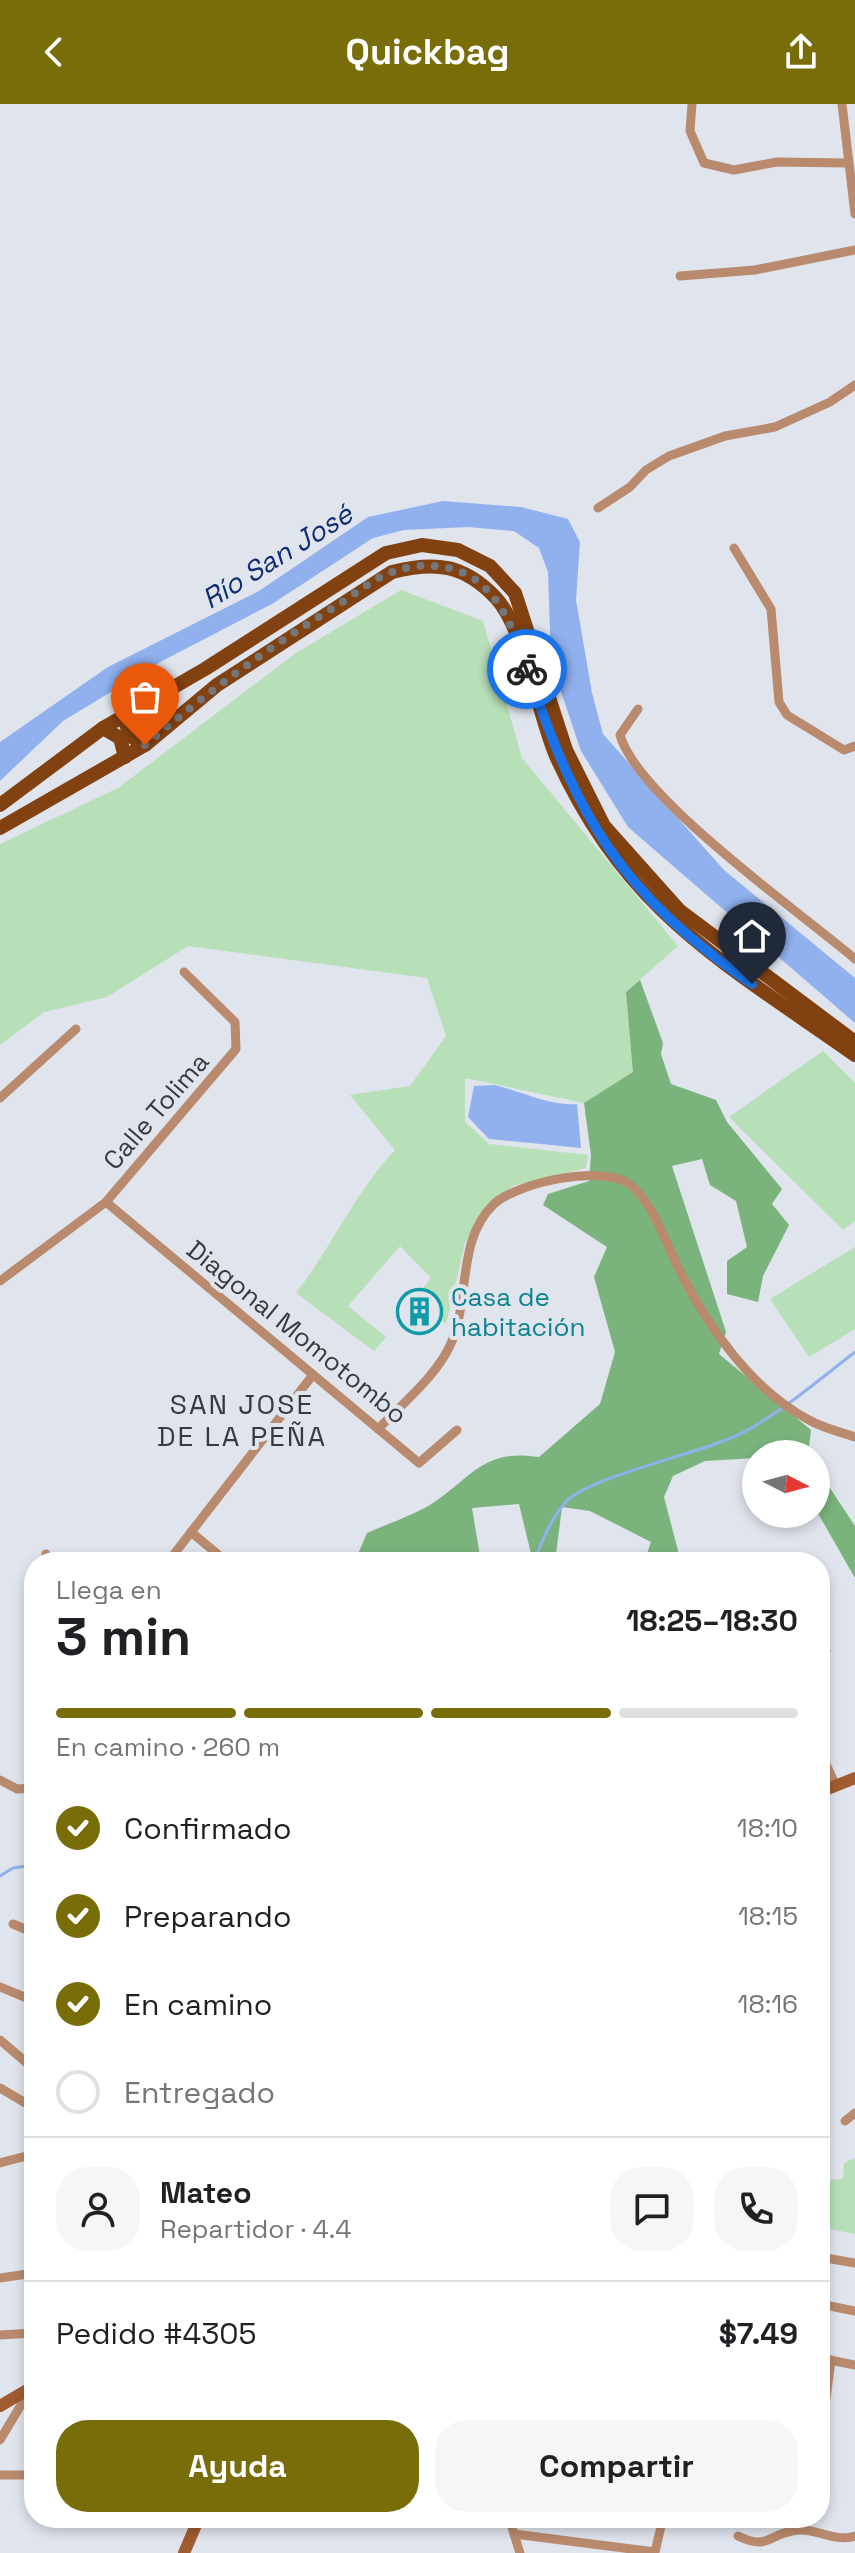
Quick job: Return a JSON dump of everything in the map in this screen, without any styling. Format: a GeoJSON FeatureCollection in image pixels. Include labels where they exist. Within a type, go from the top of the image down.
{"type":"FeatureCollection","features":[{"type":"Feature","properties":{"kind":"main road"},"geometry":{"type":"LineString","coordinates":[[0,805],[103,728],[205,669],[386,553],[422,545],[458,550],[490,566],[515,593],[566,750],[611,835],[679,910],[855,1042]]}},
{"type":"Feature","properties":{"kind":"main road"},"geometry":{"type":"LineString","coordinates":[[0,828],[145,745],[217,685],[392,572],[421,565],[452,568],[479,582],[499,602],[516,636],[556,754],[594,831],[624,873],[670,922],[727,967],[855,1055]]}},
{"type":"Feature","properties":{"kind":"main road"},"geometry":{"type":"LineString","coordinates":[[123,715],[130,736],[145,745]]}},
{"type":"Feature","properties":{"kind":"main road"},"geometry":{"type":"LineString","coordinates":[[103,728],[120,738],[125,757]]}},
{"type":"Feature","properties":{"kind":"main road"},"geometry":{"type":"LineString","coordinates":[[830,1788],[855,1779]]}},
{"type":"Feature","properties":{"kind":"main road"},"geometry":{"type":"LineString","coordinates":[[0,2406],[24,2392]]}},
{"type":"Feature","properties":{"kind":"main road"},"geometry":{"type":"LineString","coordinates":[[184,2553],[195,2528]]}},
{"type":"Feature","properties":{"kind":"street"},"geometry":{"type":"LineString","coordinates":[[692,104],[690,131],[704,163],[734,170],[777,162],[847,163]]}},
{"type":"Feature","properties":{"kind":"street"},"geometry":{"type":"LineString","coordinates":[[842,104],[855,214]]}},
{"type":"Feature","properties":{"kind":"street"},"geometry":{"type":"LineString","coordinates":[[680,276],[755,270],[855,250]]}},
{"type":"Feature","properties":{"kind":"street"},"geometry":{"type":"LineString","coordinates":[[598,508],[669,456],[725,436],[775,427],[830,402],[855,385]]}},
{"type":"Feature","properties":{"kind":"street"},"geometry":{"type":"LineString","coordinates":[[734,548],[771,609],[779,702],[787,715],[844,750],[855,746]]}},
{"type":"Feature","properties":{"kind":"street"},"geometry":{"type":"LineString","coordinates":[[638,709],[620,735],[640,772],[696,827],[855,959]]}},
{"type":"Feature","properties":{"kind":"street","name":"Calle Tolima"},"geometry":{"type":"LineString","coordinates":[[0,1281],[106,1202],[236,1049],[235,1022],[184,972]]}},
{"type":"Feature","properties":{"kind":"street"},"geometry":{"type":"LineString","coordinates":[[0,1098],[76,1029]]}},
{"type":"Feature","properties":{"kind":"street"},"geometry":{"type":"LineString","coordinates":[[378,1429],[452,1343],[472,1237],[483,1216],[497,1201],[513,1193],[583,1175],[616,1176],[632,1186],[658,1227],[707,1323],[790,1408],[812,1422],[855,1437]]}},
{"type":"Feature","properties":{"kind":"street","name":"Diagonal Momotombo"},"geometry":{"type":"LineString","coordinates":[[106,1202],[420,1464],[457,1430]]}},
{"type":"Feature","properties":{"kind":"street"},"geometry":{"type":"LineString","coordinates":[[176,1552],[312,1376]]}},
{"type":"Feature","properties":{"kind":"street"},"geometry":{"type":"LineString","coordinates":[[191,1532],[215,1552]]}},
{"type":"Feature","properties":{"kind":"street"},"geometry":{"type":"LineString","coordinates":[[830,1773],[836,1786]]}},
{"type":"Feature","properties":{"kind":"street"},"geometry":{"type":"LineString","coordinates":[[0,1780],[17,1789],[24,1789]]}},
{"type":"Feature","properties":{"kind":"street"},"geometry":{"type":"LineString","coordinates":[[13,1924],[24,1929]]}},
{"type":"Feature","properties":{"kind":"street"},"geometry":{"type":"LineString","coordinates":[[0,1987],[24,1997]]}},
{"type":"Feature","properties":{"kind":"street"},"geometry":{"type":"LineString","coordinates":[[0,2040],[24,2060]]}},
{"type":"Feature","properties":{"kind":"street"},"geometry":{"type":"LineString","coordinates":[[0,2088],[24,2102]]}},
{"type":"Feature","properties":{"kind":"street"},"geometry":{"type":"LineString","coordinates":[[845,2121],[855,2113]]}},
{"type":"Feature","properties":{"kind":"street"},"geometry":{"type":"LineString","coordinates":[[0,2163],[24,2157]]}},
{"type":"Feature","properties":{"kind":"street"},"geometry":{"type":"LineString","coordinates":[[830,2259],[855,2263]]}},
{"type":"Feature","properties":{"kind":"street"},"geometry":{"type":"LineString","coordinates":[[0,2278],[24,2274]]}},
{"type":"Feature","properties":{"kind":"street"},"geometry":{"type":"LineString","coordinates":[[830,2306],[855,2311]]}},
{"type":"Feature","properties":{"kind":"street"},"geometry":{"type":"LineString","coordinates":[[0,2335],[24,2334]]}},
{"type":"Feature","properties":{"kind":"street"},"geometry":{"type":"LineString","coordinates":[[830,2368],[831,2360],[855,2365]]}},
{"type":"Feature","properties":{"kind":"street"},"geometry":{"type":"LineString","coordinates":[[0,2440],[24,2401]]}},
{"type":"Feature","properties":{"kind":"street"},"geometry":{"type":"LineString","coordinates":[[0,2475],[24,2475]]}},
{"type":"Feature","properties":{"kind":"street"},"geometry":{"type":"LineString","coordinates":[[512,2528],[520,2553]]}},
{"type":"Feature","properties":{"kind":"street"},"geometry":{"type":"LineString","coordinates":[[514,2534],[655,2552],[661,2528]]}},
{"type":"Feature","properties":{"kind":"street"},"geometry":{"type":"LineString","coordinates":[[738,2536],[754,2543],[770,2542],[792,2531],[815,2532],[840,2540],[855,2536]]}},
{"type":"Feature","properties":{"kind":"green space"},"geometry":{"type":"Polygon","coordinates":[[[401,590],[483,621],[522,758],[678,946],[626,992],[634,1072],[584,1103],[465,1078],[465,1122],[489,1144],[588,1155],[586,1168],[512,1186],[483,1216],[465,1243],[446,1324],[415,1298],[431,1278],[400,1246],[348,1306],[386,1337],[374,1351],[296,1293],[368,1184],[395,1150],[350,1095],[410,1086],[446,1036],[427,978],[188,946],[107,997],[44,1012],[0,1045],[0,844],[118,788],[296,653],[401,590]]]}},
{"type":"Feature","properties":{"kind":"green space"},"geometry":{"type":"Polygon","coordinates":[[[640,980],[663,1043],[661,1054],[671,1084],[716,1100],[727,1122],[782,1189],[772,1204],[789,1225],[763,1276],[758,1302],[727,1294],[727,1261],[747,1247],[736,1201],[710,1185],[702,1159],[672,1166],[726,1332],[719,1354],[811,1430],[810,1440],[742,1440],[742,1459],[705,1461],[673,1476],[664,1497],[678,1552],[648,1552],[651,1542],[590,1511],[562,1507],[556,1552],[531,1552],[519,1504],[472,1508],[479,1552],[359,1552],[367,1533],[430,1505],[490,1461],[520,1455],[539,1457],[600,1404],[615,1352],[594,1277],[607,1247],[543,1205],[548,1194],[589,1181],[591,1155],[584,1103],[633,1072],[626,992],[640,980]]]}},
{"type":"Feature","properties":{"kind":"green space"},"geometry":{"type":"Polygon","coordinates":[[[823,1051],[855,1083],[855,1221],[843,1230],[729,1117],[823,1051]]]}},
{"type":"Feature","properties":{"kind":"green space"},"geometry":{"type":"Polygon","coordinates":[[[855,1247],[855,1329],[809,1357],[770,1299],[855,1247]]]}},
{"type":"Feature","properties":{"kind":"green space"},"geometry":{"type":"Polygon","coordinates":[[[830,1488],[855,1526],[855,1578],[826,1528],[830,1528],[830,1488]]]}},
{"type":"Feature","properties":{"kind":"green space"},"geometry":{"type":"Polygon","coordinates":[[[855,2158],[855,2234],[830,2229],[830,2180],[843,2179],[844,2163],[855,2158]]]}},
{"type":"Feature","properties":{"kind":"water"},"geometry":{"type":"Polygon","coordinates":[[[443,501],[521,507],[568,519],[580,542],[576,600],[592,693],[603,734],[724,870],[855,978],[855,1023],[628,827],[581,751],[551,662],[548,572],[539,548],[514,531],[468,527],[404,530],[373,538],[272,604],[162,661],[63,721],[0,781],[0,742],[108,667],[259,591],[368,517],[443,501]]]}},
{"type":"Feature","properties":{"kind":"water"},"geometry":{"type":"Polygon","coordinates":[[[494,1085],[547,1101],[577,1104],[581,1148],[489,1139],[468,1117],[474,1086],[494,1085]]]}},
{"type":"Feature","properties":{"kind":"waterway"},"geometry":{"type":"LineString","coordinates":[[538,1552],[555,1516],[577,1493],[597,1483],[746,1431],[788,1404],[855,1352]]}},
{"type":"Feature","properties":{"kind":"waterway"},"geometry":{"type":"LineString","coordinates":[[0,1876],[13,1868],[24,1866]]}},
{"type":"Feature","properties":{"kind":"way so far"},"geometry":{"type":"LineString","coordinates":[[145,745],[217,685],[315,619],[392,572],[421,565],[452,568],[479,582],[499,602],[516,636],[527,669]]}},
{"type":"Feature","properties":{"kind":"place","name":"Casa de habitación"},"geometry":{"type":"Point","coordinates":[420,1312]}},
{"type":"Feature","properties":{"kind":"district","name":"SAN JOSE DE LA PEÑA"},"geometry":{"type":"Point","coordinates":[242,1420]}},
{"type":"Feature","properties":{"kind":"route"},"geometry":{"type":"LineString","coordinates":[[527,669],[556,754],[594,831],[624,873],[670,922],[752,984]]}},
{"type":"Feature","properties":{"kind":"water label","name":"Río San José"},"geometry":{"type":"Point","coordinates":[277,556]}}]}
